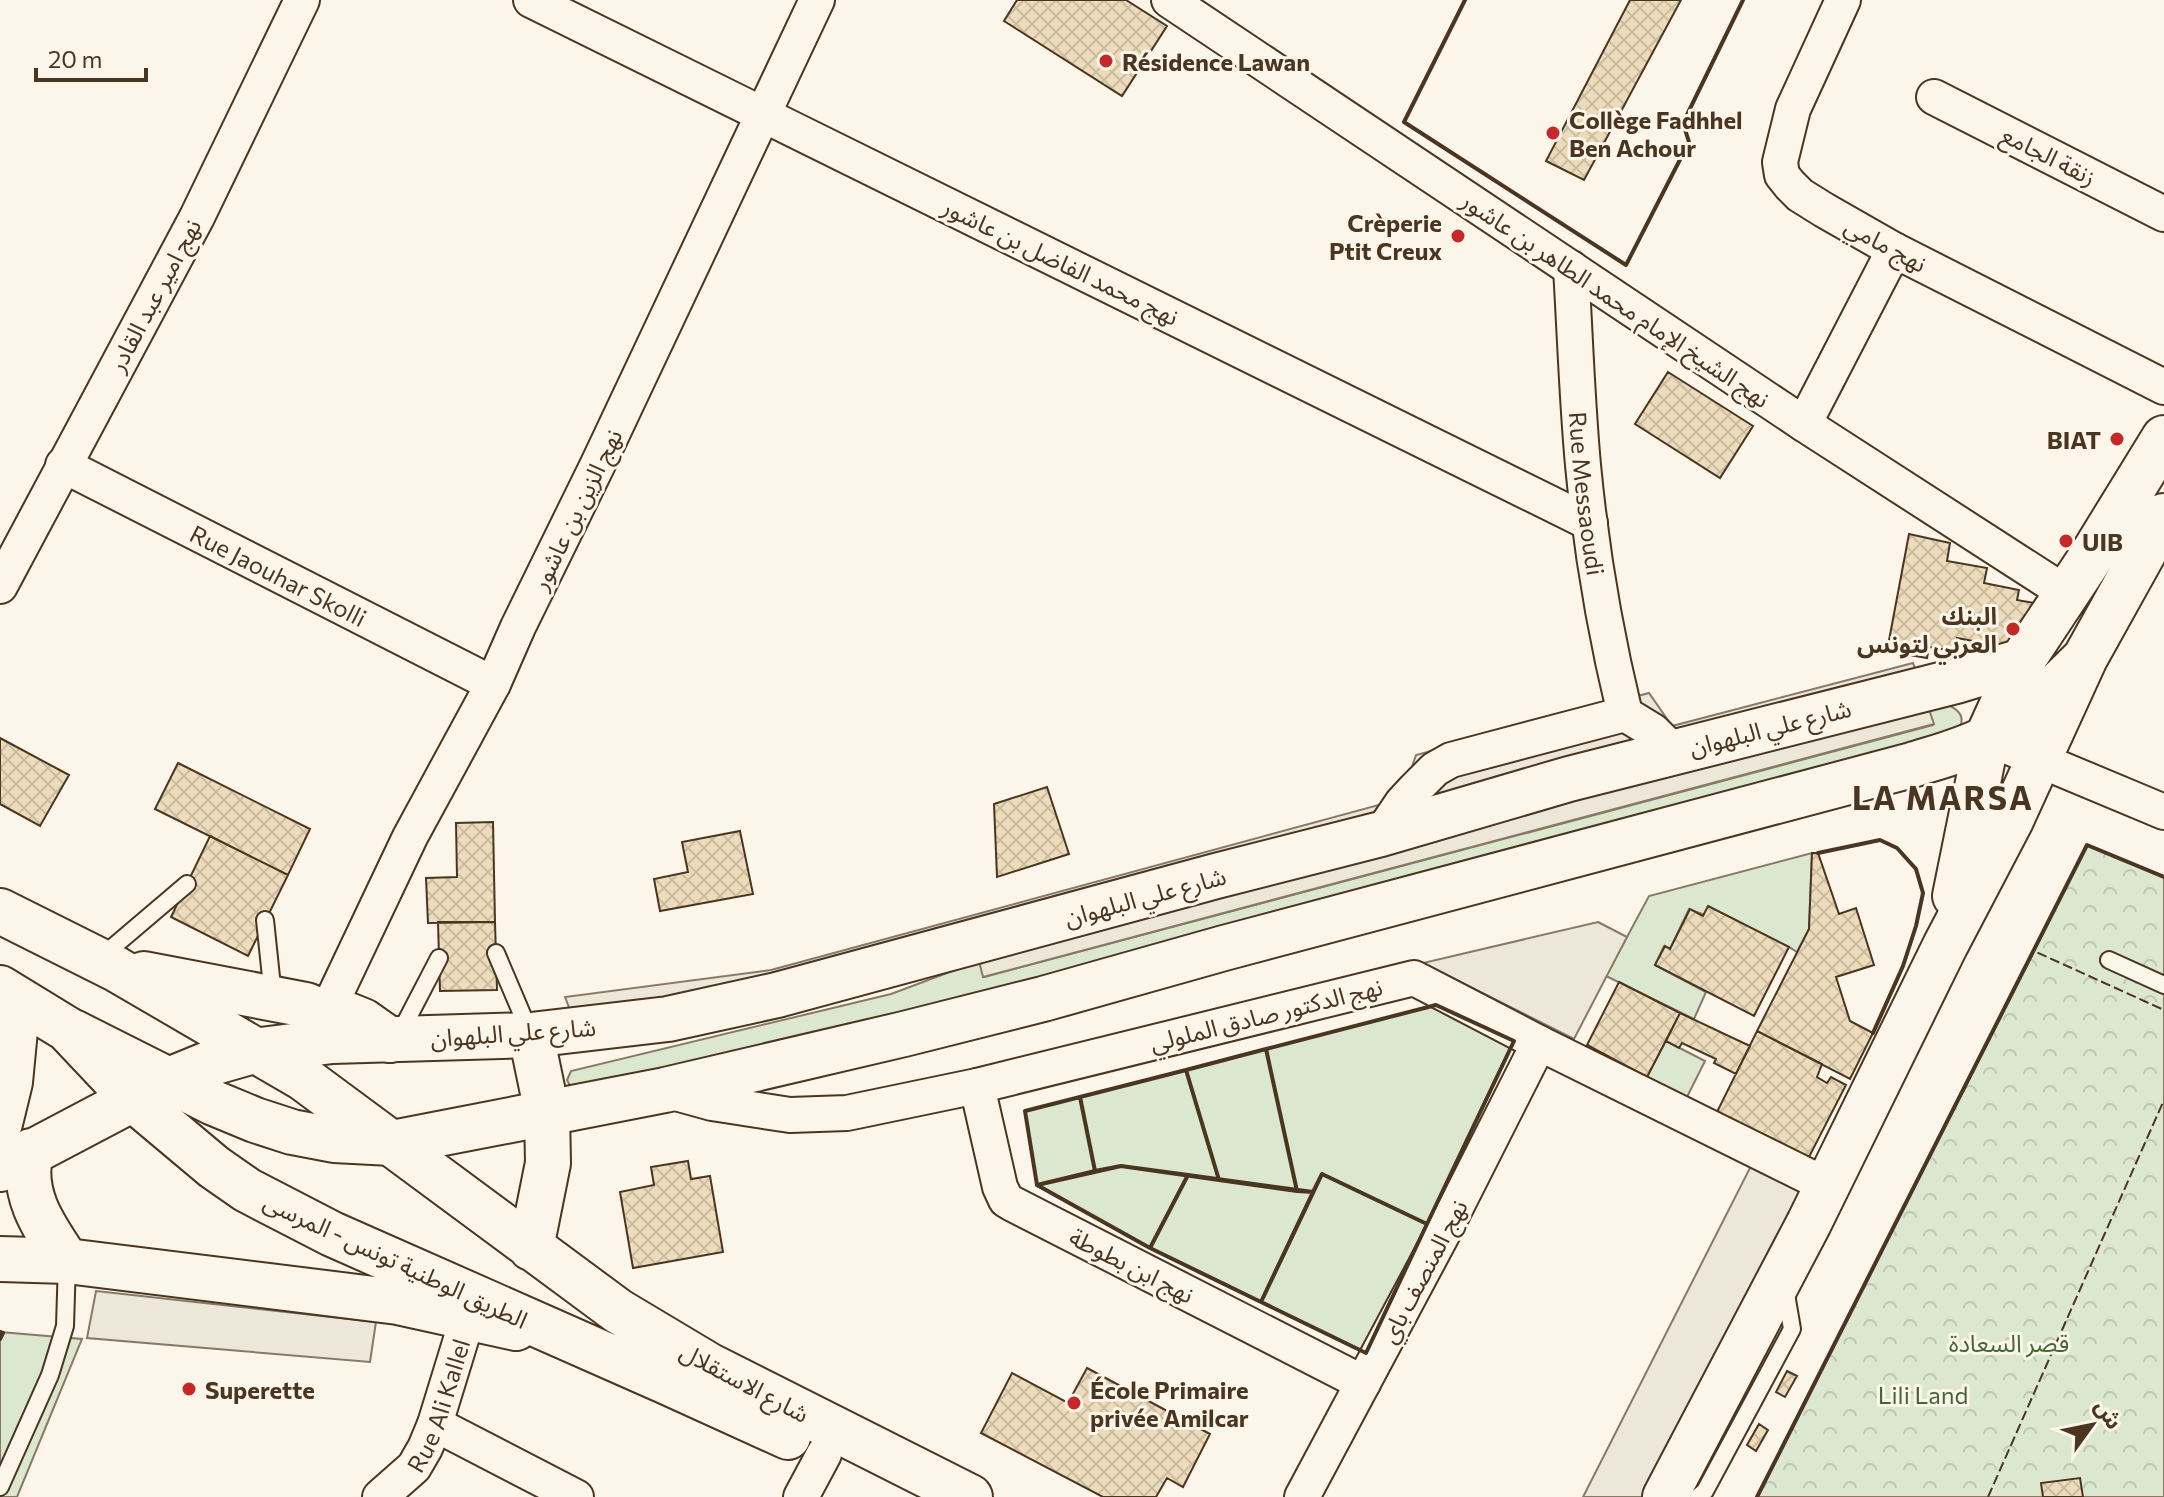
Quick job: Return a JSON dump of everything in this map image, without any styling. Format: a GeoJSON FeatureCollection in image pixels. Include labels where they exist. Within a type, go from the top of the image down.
{"type":"FeatureCollection","features":[{"type":"Feature","properties":{"kind":"main road"},"geometry":{"type":"LineString","coordinates":[[1945,946],[1987,738],[2022,661],[2164,438]]}},
{"type":"Feature","properties":{"kind":"main road"},"geometry":{"type":"LineString","coordinates":[[1665,1497],[1828,1186],[1945,946],[2011,820],[2085,658],[2161,529]]}},
{"type":"Feature","properties":{"kind":"main road"},"geometry":{"type":"LineString","coordinates":[[151,1090],[228,1109],[292,1132],[334,1140],[392,1143],[665,1090],[1043,999],[1898,769],[1987,738],[2039,703],[2085,658]]}},
{"type":"Feature","properties":{"kind":"main road","name":"شارع علي البلهوان"},"geometry":{"type":"LineString","coordinates":[[10,1148],[208,1064],[254,1051],[332,1041],[531,1035],[668,1019],[777,995],[1381,834],[1569,779],[1956,681],[2022,661]]}},
{"type":"Feature","properties":{"kind":"main road"},"geometry":{"type":"LineString","coordinates":[[1956,681],[2007,778],[2011,820]]}},
{"type":"Feature","properties":{"kind":"main road"},"geometry":{"type":"LineString","coordinates":[[0,911],[107,964],[303,1078],[531,1248],[548,1163],[547,1112],[531,1035]]}},
{"type":"Feature","properties":{"kind":"main road"},"geometry":{"type":"LineString","coordinates":[[107,964],[306,1005],[326,1014],[348,1015],[393,1039]]}},
{"type":"Feature","properties":{"kind":"main road"},"geometry":{"type":"LineString","coordinates":[[5,992],[10,1148],[28,1164],[32,1201],[39,1218],[67,1261]]}},
{"type":"Feature","properties":{"kind":"main road","name":"الطريق الوطنية تونس - المرسى"},"geometry":{"type":"LineString","coordinates":[[5,992],[67,1029],[151,1090],[185,1144],[247,1190],[472,1307],[576,1342]]}},
{"type":"Feature","properties":{"kind":"main road","name":"شارع الاستقلال"},"geometry":{"type":"LineString","coordinates":[[531,1248],[618,1311],[710,1366],[970,1497]]}},
{"type":"Feature","properties":{"kind":"main road"},"geometry":{"type":"LineString","coordinates":[[0,1259],[67,1261],[398,1302],[472,1307]]}},
{"type":"Feature","properties":{"kind":"main road","name":"شارع الاستقلال"},"geometry":{"type":"LineString","coordinates":[[576,1342],[912,1497]]}},
{"type":"Feature","properties":{"kind":"street","name":"نهج امير عبد القادر"},"geometry":{"type":"LineString","coordinates":[[0,586],[197,217],[302,0]]}},
{"type":"Feature","properties":{"kind":"street","name":"نهج محمد الفاضل بن عاشور"},"geometry":{"type":"LineString","coordinates":[[531,0],[1590,523]]}},
{"type":"Feature","properties":{"kind":"street","name":"نهج الزين بن عاشور"},"geometry":{"type":"LineString","coordinates":[[326,1014],[410,837],[493,684],[817,0]]}},
{"type":"Feature","properties":{"kind":"street","name":"نهج الشيخ الإمام محمد الطاهر بن عاشور"},"geometry":{"type":"LineString","coordinates":[[1169,0],[1804,424],[2066,593]]}},
{"type":"Feature","properties":{"kind":"street","name":"نهج مامي"},"geometry":{"type":"LineString","coordinates":[[1843,0],[1793,109],[1780,162],[1782,175],[1800,195],[1894,250],[2164,387]]}},
{"type":"Feature","properties":{"kind":"street","name":"زنقة الجامع"},"geometry":{"type":"LineString","coordinates":[[1934,97],[2164,214]]}},
{"type":"Feature","properties":{"kind":"street"},"geometry":{"type":"LineString","coordinates":[[1804,424],[1894,250]]}},
{"type":"Feature","properties":{"kind":"street","name":"Rue Messaoudi"},"geometry":{"type":"LineString","coordinates":[[1571,268],[1583,464],[1590,523],[1613,664],[1625,714]]}},
{"type":"Feature","properties":{"kind":"street","name":"Rue Jaouhar Skolli"},"geometry":{"type":"LineString","coordinates":[[63,465],[493,684]]}},
{"type":"Feature","properties":{"kind":"street"},"geometry":{"type":"LineString","coordinates":[[1381,834],[1402,803],[1435,769],[1451,760],[1507,743],[1625,714],[1653,731],[1674,752]]}},
{"type":"Feature","properties":{"kind":"street"},"geometry":{"type":"LineString","coordinates":[[1987,738],[2164,812]]}},
{"type":"Feature","properties":{"kind":"street","name":"نهج الدكتور صادق الملولي"},"geometry":{"type":"LineString","coordinates":[[665,1090],[712,1103],[790,1115],[847,1113],[977,1086],[1414,978],[1828,1186]]}},
{"type":"Feature","properties":{"kind":"street","name":"نهج المنصف باي"},"geometry":{"type":"LineString","coordinates":[[1302,1497],[1443,1233],[1539,1043]]}},
{"type":"Feature","properties":{"kind":"street","name":"نهج ابن بطوطة"},"geometry":{"type":"LineString","coordinates":[[977,1086],[1000,1187],[1006,1200],[1363,1383]]}},
{"type":"Feature","properties":{"kind":"street","name":"Rue Ali Kallel"},"geometry":{"type":"LineString","coordinates":[[380,1497],[414,1467],[425,1448],[472,1307]]}},
{"type":"Feature","properties":{"kind":"street"},"geometry":{"type":"LineString","coordinates":[[435,1424],[576,1497]]}},
{"type":"Feature","properties":{"kind":"street"},"geometry":{"type":"LineString","coordinates":[[801,1497],[824,1454]]}},
{"type":"Feature","properties":{"kind":"lane"},"geometry":{"type":"LineString","coordinates":[[107,964],[187,884]]}},
{"type":"Feature","properties":{"kind":"lane"},"geometry":{"type":"LineString","coordinates":[[265,920],[273,998]]}},
{"type":"Feature","properties":{"kind":"lane"},"geometry":{"type":"LineString","coordinates":[[496,953],[531,1035]]}},
{"type":"Feature","properties":{"kind":"lane"},"geometry":{"type":"LineString","coordinates":[[393,1039],[439,958]]}},
{"type":"Feature","properties":{"kind":"lane"},"geometry":{"type":"LineString","coordinates":[[2109,960],[2164,985]]}},
{"type":"Feature","properties":{"kind":"lane"},"geometry":{"type":"LineString","coordinates":[[0,1487],[50,1375],[65,1326],[67,1261]]}},
{"type":"Feature","properties":{"kind":"lane"},"geometry":{"type":"LineString","coordinates":[[1698,1497],[1705,1491],[1792,1329],[1783,1273]]}},
{"type":"Feature","properties":{"kind":"green space"},"geometry":{"type":"Polygon","coordinates":[[[1948,705],[1961,716],[1958,732],[986,995],[574,1093],[567,1080],[571,1071],[891,994],[979,961],[984,977],[1933,725],[1929,710],[1948,705]]]}},
{"type":"Feature","properties":{"kind":"green space","name":"قصر السعادة"},"geometry":{"type":"Polygon","coordinates":[[[2087,845],[2164,877],[2164,1497],[1757,1497],[2087,845]]]}},
{"type":"Feature","properties":{"kind":"green space"},"geometry":{"type":"Polygon","coordinates":[[[1812,853],[1809,929],[1797,952],[1689,909],[1670,949],[1664,946],[1655,965],[1706,992],[1694,1019],[1606,976],[1649,896],[1812,853]]]}},
{"type":"Feature","properties":{"kind":"green space"},"geometry":{"type":"Polygon","coordinates":[[[1436,1005],[1514,1041],[1366,1353],[1150,1248],[1037,1185],[1025,1111],[1436,1005]]]}},
{"type":"Feature","properties":{"kind":"green space"},"geometry":{"type":"Polygon","coordinates":[[[1666,1041],[1705,1061],[1687,1097],[1647,1077],[1666,1041]]]}},
{"type":"Feature","properties":{"kind":"green space"},"geometry":{"type":"Polygon","coordinates":[[[0,1332],[82,1339],[17,1497],[0,1497],[0,1332]]]}},
{"type":"Feature","properties":{"kind":"shaded area"},"geometry":{"type":"Polygon","coordinates":[[[1913,663],[1934,724],[983,977],[979,961],[572,1015],[565,997],[771,970],[1401,799],[1416,755],[1649,693],[1672,726],[1913,663]]]}},
{"type":"Feature","properties":{"kind":"shaded area"},"geometry":{"type":"Polygon","coordinates":[[[1598,922],[1627,937],[1574,1039],[1423,963],[1598,922]]]}},
{"type":"Feature","properties":{"kind":"shaded area"},"geometry":{"type":"Polygon","coordinates":[[[1754,1160],[1803,1186],[1646,1497],[1583,1497],[1754,1160]]]}},
{"type":"Feature","properties":{"kind":"shaded area"},"geometry":{"type":"Polygon","coordinates":[[[96,1291],[376,1322],[370,1362],[87,1338],[96,1291]]]}},
{"type":"Feature","properties":{"kind":"building","name":"Résidence Lawan"},"geometry":{"type":"Polygon","coordinates":[[[1017,0],[1126,0],[1167,26],[1122,96],[1004,21],[1017,0]]]}},
{"type":"Feature","properties":{"kind":"building"},"geometry":{"type":"Polygon","coordinates":[[[1630,0],[1681,0],[1584,180],[1546,161],[1630,0]]]}},
{"type":"Feature","properties":{"kind":"building"},"geometry":{"type":"Polygon","coordinates":[[[1668,372],[1753,426],[1720,478],[1635,424],[1668,372]]]}},
{"type":"Feature","properties":{"kind":"building"},"geometry":{"type":"Polygon","coordinates":[[[1909,534],[1950,543],[1947,561],[1987,568],[1984,583],[2019,590],[2017,600],[2034,603],[2025,651],[1957,638],[1954,651],[1929,647],[1927,658],[1887,651],[1909,534]]]}},
{"type":"Feature","properties":{"kind":"building"},"geometry":{"type":"Polygon","coordinates":[[[0,738],[69,775],[40,826],[0,804],[0,738]]]}},
{"type":"Feature","properties":{"kind":"building"},"geometry":{"type":"Polygon","coordinates":[[[178,763],[310,829],[288,875],[155,809],[178,763]]]}},
{"type":"Feature","properties":{"kind":"building"},"geometry":{"type":"Polygon","coordinates":[[[1047,787],[1069,854],[997,877],[994,804],[1047,787]]]}},
{"type":"Feature","properties":{"kind":"building"},"geometry":{"type":"Polygon","coordinates":[[[493,822],[495,922],[428,923],[426,878],[457,877],[456,823],[493,822]]]}},
{"type":"Feature","properties":{"kind":"building"},"geometry":{"type":"Polygon","coordinates":[[[740,831],[753,894],[660,911],[654,879],[688,872],[682,842],[740,831]]]}},
{"type":"Feature","properties":{"kind":"building"},"geometry":{"type":"Polygon","coordinates":[[[210,836],[288,875],[248,956],[171,917],[210,836]]]}},
{"type":"Feature","properties":{"kind":"building"},"geometry":{"type":"Polygon","coordinates":[[[1812,853],[1818,853],[1839,914],[1856,908],[1874,965],[1836,977],[1850,1021],[1873,1033],[1850,1079],[1757,1031],[1809,929],[1812,853]]]}},
{"type":"Feature","properties":{"kind":"building"},"geometry":{"type":"Polygon","coordinates":[[[1708,906],[1789,947],[1754,1016],[1655,965],[1665,946],[1670,949],[1690,909],[1703,916],[1708,906]]]}},
{"type":"Feature","properties":{"kind":"building"},"geometry":{"type":"Polygon","coordinates":[[[438,922],[495,922],[497,990],[440,991],[438,922]]]}},
{"type":"Feature","properties":{"kind":"building"},"geometry":{"type":"Polygon","coordinates":[[[1619,982],[1680,1013],[1647,1077],[1587,1045],[1619,982]]]}},
{"type":"Feature","properties":{"kind":"building"},"geometry":{"type":"Polygon","coordinates":[[[1680,1013],[1750,1046],[1736,1074],[1714,1063],[1716,1059],[1682,1043],[1679,1048],[1666,1041],[1680,1013]]]}},
{"type":"Feature","properties":{"kind":"building"},"geometry":{"type":"Polygon","coordinates":[[[1757,1031],[1822,1064],[1817,1077],[1827,1083],[1831,1077],[1846,1085],[1808,1159],[1717,1112],[1757,1031]]]}},
{"type":"Feature","properties":{"kind":"building"},"geometry":{"type":"Polygon","coordinates":[[[688,1161],[691,1179],[710,1176],[723,1252],[633,1268],[620,1192],[654,1185],[651,1167],[688,1161]]]}},
{"type":"Feature","properties":{"kind":"building","name":"École Primaire privée Amilcar"},"geometry":{"type":"Polygon","coordinates":[[[1087,1368],[1210,1434],[1183,1487],[1167,1478],[1156,1497],[1103,1497],[981,1433],[1012,1373],[1068,1403],[1087,1368]]]}},
{"type":"Feature","properties":{"kind":"building"},"geometry":{"type":"Polygon","coordinates":[[[1787,1371],[1797,1376],[1785,1397],[1776,1392],[1787,1371]]]}},
{"type":"Feature","properties":{"kind":"building"},"geometry":{"type":"Polygon","coordinates":[[[1759,1424],[1768,1430],[1756,1451],[1747,1445],[1759,1424]]]}},
{"type":"Feature","properties":{"kind":"building"},"geometry":{"type":"Polygon","coordinates":[[[2080,1478],[2083,1497],[2043,1497],[2041,1483],[2080,1478]]]}},
{"type":"Feature","properties":{"kind":"fence"},"geometry":{"type":"LineString","coordinates":[[1757,1497],[2034,951],[2164,1010]]}},
{"type":"Feature","properties":{"kind":"fence"},"geometry":{"type":"LineString","coordinates":[[1988,1497],[2164,1100]]}},
{"type":"Feature","properties":{"kind":"wall"},"geometry":{"type":"LineString","coordinates":[[1465,0],[1404,122],[1626,265],[1689,142],[1683,123],[1743,0]]}},
{"type":"Feature","properties":{"kind":"wall"},"geometry":{"type":"LineString","coordinates":[[1818,853],[1880,840],[1897,848],[1916,869],[1923,893],[1916,926],[1903,966],[1873,1033]]}},
{"type":"Feature","properties":{"kind":"wall"},"geometry":{"type":"LineString","coordinates":[[1757,1497],[2087,845],[2164,877]]}},
{"type":"Feature","properties":{"kind":"wall"},"geometry":{"type":"LineString","coordinates":[[1436,1005],[1514,1041],[1427,1224],[1322,1174],[1313,1192],[1297,1191],[1266,1049],[1436,1005]]}},
{"type":"Feature","properties":{"kind":"wall"},"geometry":{"type":"LineString","coordinates":[[1266,1049],[1297,1191],[1219,1180],[1186,1070],[1266,1049]]}},
{"type":"Feature","properties":{"kind":"wall"},"geometry":{"type":"LineString","coordinates":[[1186,1070],[1219,1180],[1121,1166],[1095,1171],[1080,1097],[1186,1070]]}},
{"type":"Feature","properties":{"kind":"wall"},"geometry":{"type":"LineString","coordinates":[[1080,1097],[1095,1171],[1037,1185],[1025,1111],[1080,1097]]}},
{"type":"Feature","properties":{"kind":"wall"},"geometry":{"type":"LineString","coordinates":[[1121,1166],[1188,1175],[1150,1248],[1037,1185],[1121,1166]]}},
{"type":"Feature","properties":{"kind":"wall"},"geometry":{"type":"LineString","coordinates":[[1322,1174],[1427,1224],[1366,1353],[1261,1302],[1322,1174]]}},
{"type":"Feature","properties":{"kind":"wall"},"geometry":{"type":"LineString","coordinates":[[1188,1175],[1313,1192],[1261,1302],[1150,1248],[1188,1175]]}},
{"type":"Feature","properties":{"kind":"wall"},"geometry":{"type":"LineString","coordinates":[[0,1332],[3,1333],[0,1339]]}},
{"type":"Feature","properties":{"kind":"place","name":"Résidence Lawan"},"geometry":{"type":"Point","coordinates":[1106,61]}},
{"type":"Feature","properties":{"kind":"place","name":"Collège Fadhhel Ben Achour"},"geometry":{"type":"Point","coordinates":[1553,133]}},
{"type":"Feature","properties":{"kind":"place","name":"Crèperie Ptit Creux"},"geometry":{"type":"Point","coordinates":[1458,236]}},
{"type":"Feature","properties":{"kind":"place","name":"BIAT"},"geometry":{"type":"Point","coordinates":[2117,439]}},
{"type":"Feature","properties":{"kind":"place","name":"UIB"},"geometry":{"type":"Point","coordinates":[2066,541]}},
{"type":"Feature","properties":{"kind":"place","name":"البنك العربي لتونس"},"geometry":{"type":"Point","coordinates":[2013,629]}},
{"type":"Feature","properties":{"kind":"place","name":"Superette"},"geometry":{"type":"Point","coordinates":[189,1389]}},
{"type":"Feature","properties":{"kind":"place","name":"École Primaire privée Amilcar"},"geometry":{"type":"Point","coordinates":[1074,1403]}},
{"type":"Feature","properties":{"kind":"district","name":"LA MARSA"},"geometry":{"type":"Point","coordinates":[1943,797]}},
{"type":"Feature","properties":{"kind":"park label","name":"Lili Land"},"geometry":{"type":"Point","coordinates":[1923,1394]}}]}
